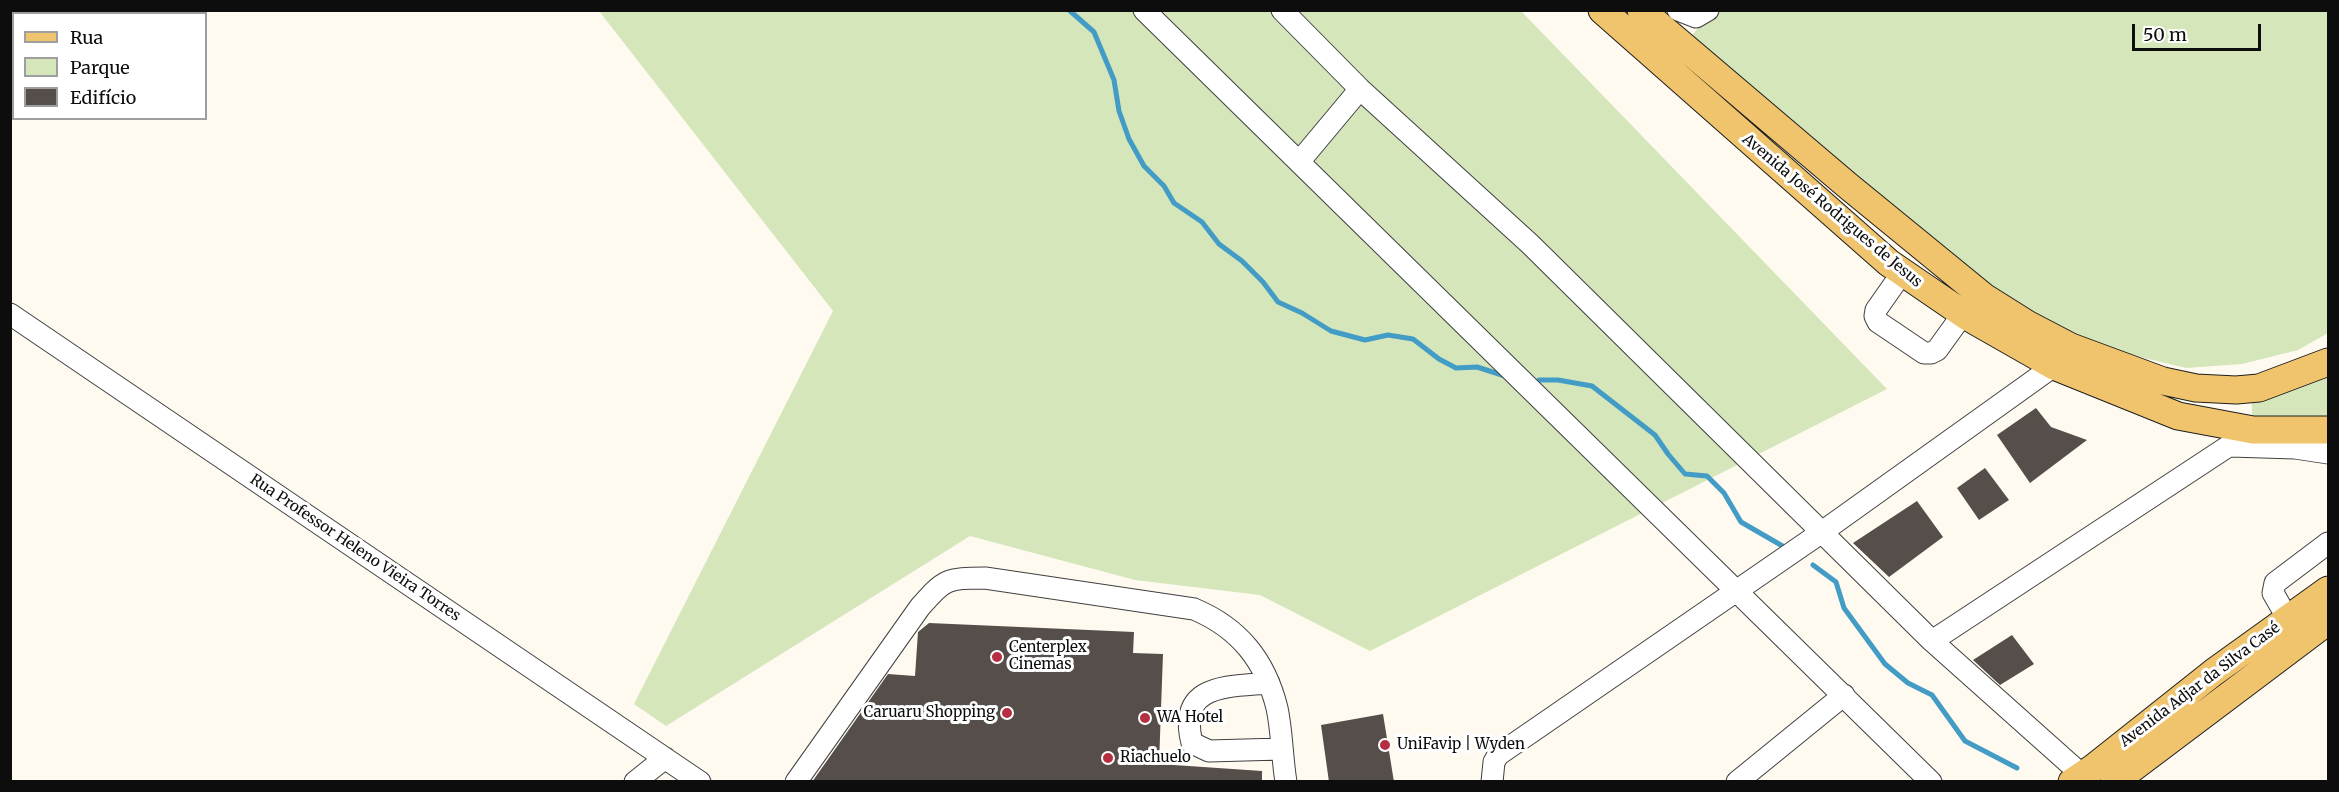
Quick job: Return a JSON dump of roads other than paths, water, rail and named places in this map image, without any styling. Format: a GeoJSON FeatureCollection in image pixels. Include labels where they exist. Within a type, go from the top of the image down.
{"type":"FeatureCollection","features":[{"type":"Feature","properties":{"kind":"main road","name":"Avenida José Rodrigues de Jesus"},"geometry":{"type":"LineString","coordinates":[[1602,10],[1902,273],[1963,314],[2054,366],[2178,416],[2253,430],[2328,430]]}},
{"type":"Feature","properties":{"kind":"main road","name":"Avenida José Rodrigues de Jesus"},"geometry":{"type":"LineString","coordinates":[[1641,10],[1847,185],[1984,297],[2072,347],[2163,381],[2196,388],[2236,390],[2259,388],[2328,362]]}},
{"type":"Feature","properties":{"kind":"main road","name":"Avenida Adjar da Silva Casé"},"geometry":{"type":"LineString","coordinates":[[2082,779],[2214,672],[2328,590]]}},
{"type":"Feature","properties":{"kind":"main road","name":"Avenida Adjar da Silva Casé"},"geometry":{"type":"LineString","coordinates":[[2114,782],[2328,621]]}},
{"type":"Feature","properties":{"kind":"street"},"geometry":{"type":"LineString","coordinates":[[1144,10],[1738,590],[1931,782]]}},
{"type":"Feature","properties":{"kind":"street"},"geometry":{"type":"LineString","coordinates":[[1282,10],[1360,89],[1530,244],[1932,641],[2082,779]]}},
{"type":"Feature","properties":{"kind":"street"},"geometry":{"type":"LineString","coordinates":[[1678,10],[1696,17],[1706,12]]}},
{"type":"Feature","properties":{"kind":"street"},"geometry":{"type":"LineString","coordinates":[[1299,162],[1360,89]]}},
{"type":"Feature","properties":{"kind":"street"},"geometry":{"type":"LineString","coordinates":[[1902,273],[1876,310],[1875,316],[1878,322],[1924,353],[1937,350],[1963,314]]}},
{"type":"Feature","properties":{"kind":"street","name":"Rua Professor Heleno Vieira Torres"},"geometry":{"type":"LineString","coordinates":[[10,314],[700,782]]}},
{"type":"Feature","properties":{"kind":"street"},"geometry":{"type":"LineString","coordinates":[[1492,782],[1494,762],[1498,755],[1822,532],[2054,366]]}},
{"type":"Feature","properties":{"kind":"street"},"geometry":{"type":"LineString","coordinates":[[1932,641],[2253,430]]}},
{"type":"Feature","properties":{"kind":"street"},"geometry":{"type":"LineString","coordinates":[[2230,446],[2295,448],[2328,453]]}},
{"type":"Feature","properties":{"kind":"street"},"geometry":{"type":"LineString","coordinates":[[2288,619],[2273,593],[2276,584],[2328,543]]}},
{"type":"Feature","properties":{"kind":"street"},"geometry":{"type":"LineString","coordinates":[[796,782],[920,607],[942,583],[963,578],[985,578],[1194,609],[1216,618],[1249,647],[1269,683],[1277,709],[1286,782]]}},
{"type":"Feature","properties":{"kind":"street"},"geometry":{"type":"LineString","coordinates":[[1269,683],[1227,686],[1211,690],[1201,696],[1195,703],[1191,716],[1190,734],[1192,743],[1209,752],[1281,748]]}},
{"type":"Feature","properties":{"kind":"street"},"geometry":{"type":"LineString","coordinates":[[1737,782],[1844,695]]}},
{"type":"Feature","properties":{"kind":"street"},"geometry":{"type":"LineString","coordinates":[[636,782],[665,758]]}},
{"type":"Feature","properties":{"kind":"waterway"},"geometry":{"type":"LineString","coordinates":[[1069,10],[1094,32],[1114,80],[1119,111],[1129,139],[1144,166],[1164,186],[1174,203],[1202,222],[1219,244],[1242,261],[1263,282],[1278,302],[1302,313],[1331,331],[1365,340],[1388,335],[1413,339],[1439,359],[1456,368],[1477,367],[1505,376]]}},
{"type":"Feature","properties":{"kind":"waterway"},"geometry":{"type":"LineString","coordinates":[[1539,380],[1558,380],[1592,386],[1655,435],[1685,474],[1707,476],[1724,493],[1741,522],[1786,548]]}},
{"type":"Feature","properties":{"kind":"waterway"},"geometry":{"type":"LineString","coordinates":[[1813,565],[1836,582],[1844,608],[1885,664],[1908,683],[1932,695],[1965,741],[2017,768]]}},
{"type":"Feature","properties":{"kind":"place","name":"Centerplex Cinemas"},"geometry":{"type":"Point","coordinates":[997,657]}},
{"type":"Feature","properties":{"kind":"place","name":"Caruaru Shopping"},"geometry":{"type":"Point","coordinates":[1007,713]}},
{"type":"Feature","properties":{"kind":"place","name":"WA Hotel"},"geometry":{"type":"Point","coordinates":[1145,718]}},
{"type":"Feature","properties":{"kind":"place","name":"UniFavip | Wyden"},"geometry":{"type":"Point","coordinates":[1385,745]}},
{"type":"Feature","properties":{"kind":"place","name":"Riachuelo"},"geometry":{"type":"Point","coordinates":[1108,758]}}]}
